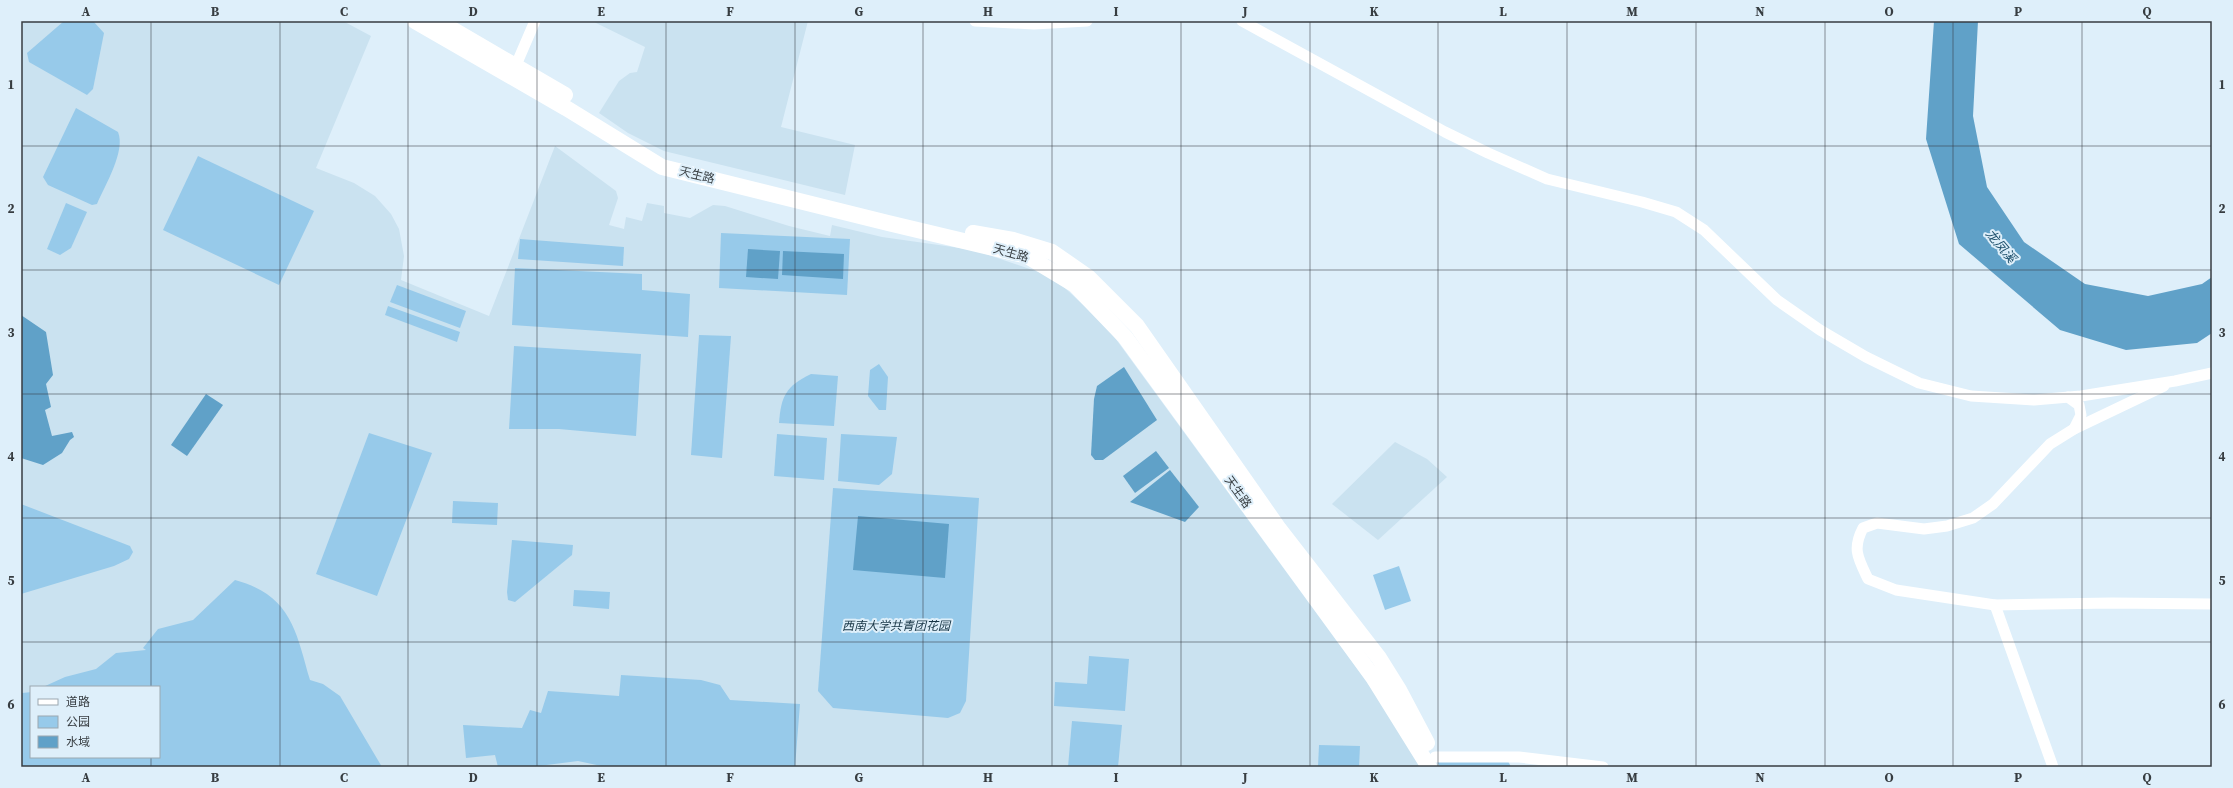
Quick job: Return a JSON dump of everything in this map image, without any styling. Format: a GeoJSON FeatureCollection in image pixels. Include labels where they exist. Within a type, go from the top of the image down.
{"type":"FeatureCollection","features":[{"type":"Feature","properties":{"kind":"highway","name":"天生路"},"geometry":{"type":"LineString","coordinates":[[415,21],[513,70]]}},
{"type":"Feature","properties":{"kind":"highway","name":"天生路"},"geometry":{"type":"LineString","coordinates":[[438,21],[662,167],[888,224],[1027,256],[1075,285],[1125,337],[1435,764]]}},
{"type":"Feature","properties":{"kind":"street"},"geometry":{"type":"LineString","coordinates":[[513,70],[535,21]]}},
{"type":"Feature","properties":{"kind":"street"},"geometry":{"type":"LineString","coordinates":[[975,21],[1034,24],[1087,21]]}},
{"type":"Feature","properties":{"kind":"street"},"geometry":{"type":"LineString","coordinates":[[1244,21],[1445,132],[1488,153],[1547,179],[1642,202],[1676,212],[1704,230],[1777,300],[1820,330],[1866,357],[1919,383],[1971,396],[2034,400],[2068,397],[2175,381],[2212,373]]}},
{"type":"Feature","properties":{"kind":"street"},"geometry":{"type":"LineString","coordinates":[[2175,381],[2074,429],[2050,444],[1993,504],[1972,518],[1947,526],[1924,529],[1877,523],[1863,528],[1856,542],[1859,562],[1868,579],[1896,590],[1995,605],[2112,603],[2212,604]]}},
{"type":"Feature","properties":{"kind":"street"},"geometry":{"type":"LineString","coordinates":[[2068,397],[2079,405],[2081,415],[2074,429]]}},
{"type":"Feature","properties":{"kind":"street"},"geometry":{"type":"LineString","coordinates":[[1995,605],[2053,767]]}},
{"type":"Feature","properties":{"kind":"street"},"geometry":{"type":"LineString","coordinates":[[1435,764],[1519,757],[1603,767]]}},
{"type":"Feature","properties":{"kind":"shaded area"},"geometry":{"type":"Polygon","coordinates":[[[21,21],[343,21],[371,36],[316,168],[354,183],[375,196],[391,214],[399,229],[404,256],[401,280],[489,316],[555,146],[616,191],[618,198],[609,225],[624,229],[626,217],[642,221],[647,203],[664,206],[664,213],[690,218],[713,205],[725,206],[789,226],[830,236],[832,225],[882,237],[974,250],[1053,277],[1107,327],[1377,696],[1421,767],[81,767],[160,758],[160,686],[30,686],[30,692],[21,693],[21,21]]]}},
{"type":"Feature","properties":{"kind":"shaded area"},"geometry":{"type":"Polygon","coordinates":[[[592,21],[808,21],[781,127],[855,145],[845,195],[664,151],[628,133],[599,113],[619,81],[630,73],[637,72],[645,47],[592,21]]]}},
{"type":"Feature","properties":{"kind":"shaded area"},"geometry":{"type":"Polygon","coordinates":[[[1395,442],[1427,459],[1447,477],[1378,540],[1332,504],[1395,442]]]}},
{"type":"Feature","properties":{"kind":"green space"},"geometry":{"type":"Polygon","coordinates":[[[64,21],[93,21],[104,33],[93,89],[87,95],[29,62],[27,53],[64,21]]]}},
{"type":"Feature","properties":{"kind":"green space"},"geometry":{"type":"Polygon","coordinates":[[[76,108],[118,132],[120,140],[114,168],[97,204],[92,205],[48,185],[43,177],[76,108]]]}},
{"type":"Feature","properties":{"kind":"green space"},"geometry":{"type":"Polygon","coordinates":[[[198,156],[314,211],[279,285],[163,230],[198,156]]]}},
{"type":"Feature","properties":{"kind":"green space"},"geometry":{"type":"Polygon","coordinates":[[[66,203],[87,212],[71,248],[60,255],[47,249],[66,203]]]}},
{"type":"Feature","properties":{"kind":"green space"},"geometry":{"type":"Polygon","coordinates":[[[721,233],[850,239],[847,295],[719,288],[721,233]]]}},
{"type":"Feature","properties":{"kind":"green space"},"geometry":{"type":"Polygon","coordinates":[[[520,239],[624,247],[623,266],[518,259],[520,239]]]}},
{"type":"Feature","properties":{"kind":"green space"},"geometry":{"type":"Polygon","coordinates":[[[515,268],[642,274],[642,290],[690,294],[688,337],[512,325],[515,268]]]}},
{"type":"Feature","properties":{"kind":"green space"},"geometry":{"type":"Polygon","coordinates":[[[397,285],[466,311],[460,328],[390,302],[397,285]]]}},
{"type":"Feature","properties":{"kind":"green space"},"geometry":{"type":"Polygon","coordinates":[[[388,306],[460,332],[457,342],[385,315],[388,306]]]}},
{"type":"Feature","properties":{"kind":"green space"},"geometry":{"type":"Polygon","coordinates":[[[699,335],[731,336],[722,458],[691,455],[699,335]]]}},
{"type":"Feature","properties":{"kind":"green space"},"geometry":{"type":"Polygon","coordinates":[[[514,346],[641,354],[636,436],[559,429],[509,429],[514,346]]]}},
{"type":"Feature","properties":{"kind":"green space"},"geometry":{"type":"Polygon","coordinates":[[[879,364],[888,377],[886,410],[879,410],[868,396],[870,370],[879,364]]]}},
{"type":"Feature","properties":{"kind":"green space"},"geometry":{"type":"Polygon","coordinates":[[[811,374],[838,376],[834,426],[779,423],[781,406],[786,393],[796,383],[811,374]]]}},
{"type":"Feature","properties":{"kind":"green space"},"geometry":{"type":"Polygon","coordinates":[[[369,433],[432,453],[377,596],[316,574],[369,433]]]}},
{"type":"Feature","properties":{"kind":"green space"},"geometry":{"type":"Polygon","coordinates":[[[777,434],[827,438],[824,480],[774,476],[777,434]]]}},
{"type":"Feature","properties":{"kind":"green space"},"geometry":{"type":"Polygon","coordinates":[[[841,434],[897,437],[892,474],[879,485],[838,481],[841,434]]]}},
{"type":"Feature","properties":{"kind":"green space","name":"西南大学共青团花园"},"geometry":{"type":"Polygon","coordinates":[[[833,488],[979,498],[966,701],[960,713],[948,718],[833,708],[818,691],[833,488]]]}},
{"type":"Feature","properties":{"kind":"green space"},"geometry":{"type":"Polygon","coordinates":[[[453,501],[498,503],[497,525],[452,523],[453,501]]]}},
{"type":"Feature","properties":{"kind":"green space"},"geometry":{"type":"Polygon","coordinates":[[[21,504],[130,546],[133,552],[129,559],[114,566],[21,594],[21,504]]]}},
{"type":"Feature","properties":{"kind":"green space"},"geometry":{"type":"Polygon","coordinates":[[[512,540],[573,545],[572,555],[515,602],[508,600],[507,592],[512,540]]]}},
{"type":"Feature","properties":{"kind":"green space"},"geometry":{"type":"Polygon","coordinates":[[[1399,566],[1411,601],[1385,610],[1373,575],[1399,566]]]}},
{"type":"Feature","properties":{"kind":"green space"},"geometry":{"type":"Polygon","coordinates":[[[235,580],[254,587],[268,595],[280,605],[295,631],[310,680],[323,684],[340,696],[382,767],[21,767],[21,693],[30,692],[30,758],[160,758],[160,686],[45,686],[65,677],[96,669],[116,653],[146,650],[143,648],[158,629],[193,620],[235,580]]]}},
{"type":"Feature","properties":{"kind":"green space"},"geometry":{"type":"Polygon","coordinates":[[[574,590],[610,592],[609,609],[573,606],[574,590]]]}},
{"type":"Feature","properties":{"kind":"green space"},"geometry":{"type":"Polygon","coordinates":[[[1089,656],[1129,659],[1125,711],[1054,706],[1055,682],[1087,684],[1089,656]]]}},
{"type":"Feature","properties":{"kind":"green space"},"geometry":{"type":"Polygon","coordinates":[[[621,675],[701,680],[720,685],[730,700],[800,704],[795,767],[606,767],[578,761],[531,767],[498,767],[495,755],[466,758],[463,725],[522,728],[530,710],[541,713],[548,691],[619,696],[621,675]]]}},
{"type":"Feature","properties":{"kind":"green space"},"geometry":{"type":"Polygon","coordinates":[[[1072,721],[1122,725],[1118,767],[1068,767],[1072,721]]]}},
{"type":"Feature","properties":{"kind":"green space"},"geometry":{"type":"Polygon","coordinates":[[[1319,745],[1360,746],[1359,767],[1318,767],[1319,745]]]}},
{"type":"Feature","properties":{"kind":"green space"},"geometry":{"type":"Polygon","coordinates":[[[1435,757],[1506,757],[1511,767],[1440,767],[1435,757]]]}},
{"type":"Feature","properties":{"kind":"water","name":"龙凤溪"},"geometry":{"type":"Polygon","coordinates":[[[1934,21],[1978,21],[1973,116],[1987,187],[2024,242],[2085,284],[2148,296],[2202,284],[2212,277],[2212,333],[2197,343],[2126,350],[2060,330],[1959,244],[1926,139],[1934,21]]]}},
{"type":"Feature","properties":{"kind":"water"},"geometry":{"type":"Polygon","coordinates":[[[748,249],[780,251],[778,279],[746,277],[748,249]]]}},
{"type":"Feature","properties":{"kind":"water"},"geometry":{"type":"Polygon","coordinates":[[[783,251],[844,254],[843,279],[782,275],[783,251]]]}},
{"type":"Feature","properties":{"kind":"water"},"geometry":{"type":"Polygon","coordinates":[[[21,315],[46,332],[53,375],[46,384],[51,407],[45,410],[52,436],[72,432],[74,437],[70,440],[62,453],[43,465],[21,458],[21,315]]]}},
{"type":"Feature","properties":{"kind":"water"},"geometry":{"type":"Polygon","coordinates":[[[1124,367],[1157,420],[1103,460],[1095,460],[1091,455],[1094,399],[1097,386],[1124,367]]]}},
{"type":"Feature","properties":{"kind":"water"},"geometry":{"type":"Polygon","coordinates":[[[206,394],[223,405],[187,456],[171,445],[206,394]]]}},
{"type":"Feature","properties":{"kind":"water"},"geometry":{"type":"Polygon","coordinates":[[[1156,451],[1169,468],[1135,493],[1123,476],[1156,451]]]}},
{"type":"Feature","properties":{"kind":"water"},"geometry":{"type":"Polygon","coordinates":[[[1170,470],[1199,507],[1185,522],[1130,502],[1170,470]]]}},
{"type":"Feature","properties":{"kind":"water"},"geometry":{"type":"Polygon","coordinates":[[[858,516],[949,524],[945,578],[853,570],[858,516]]]}}]}
